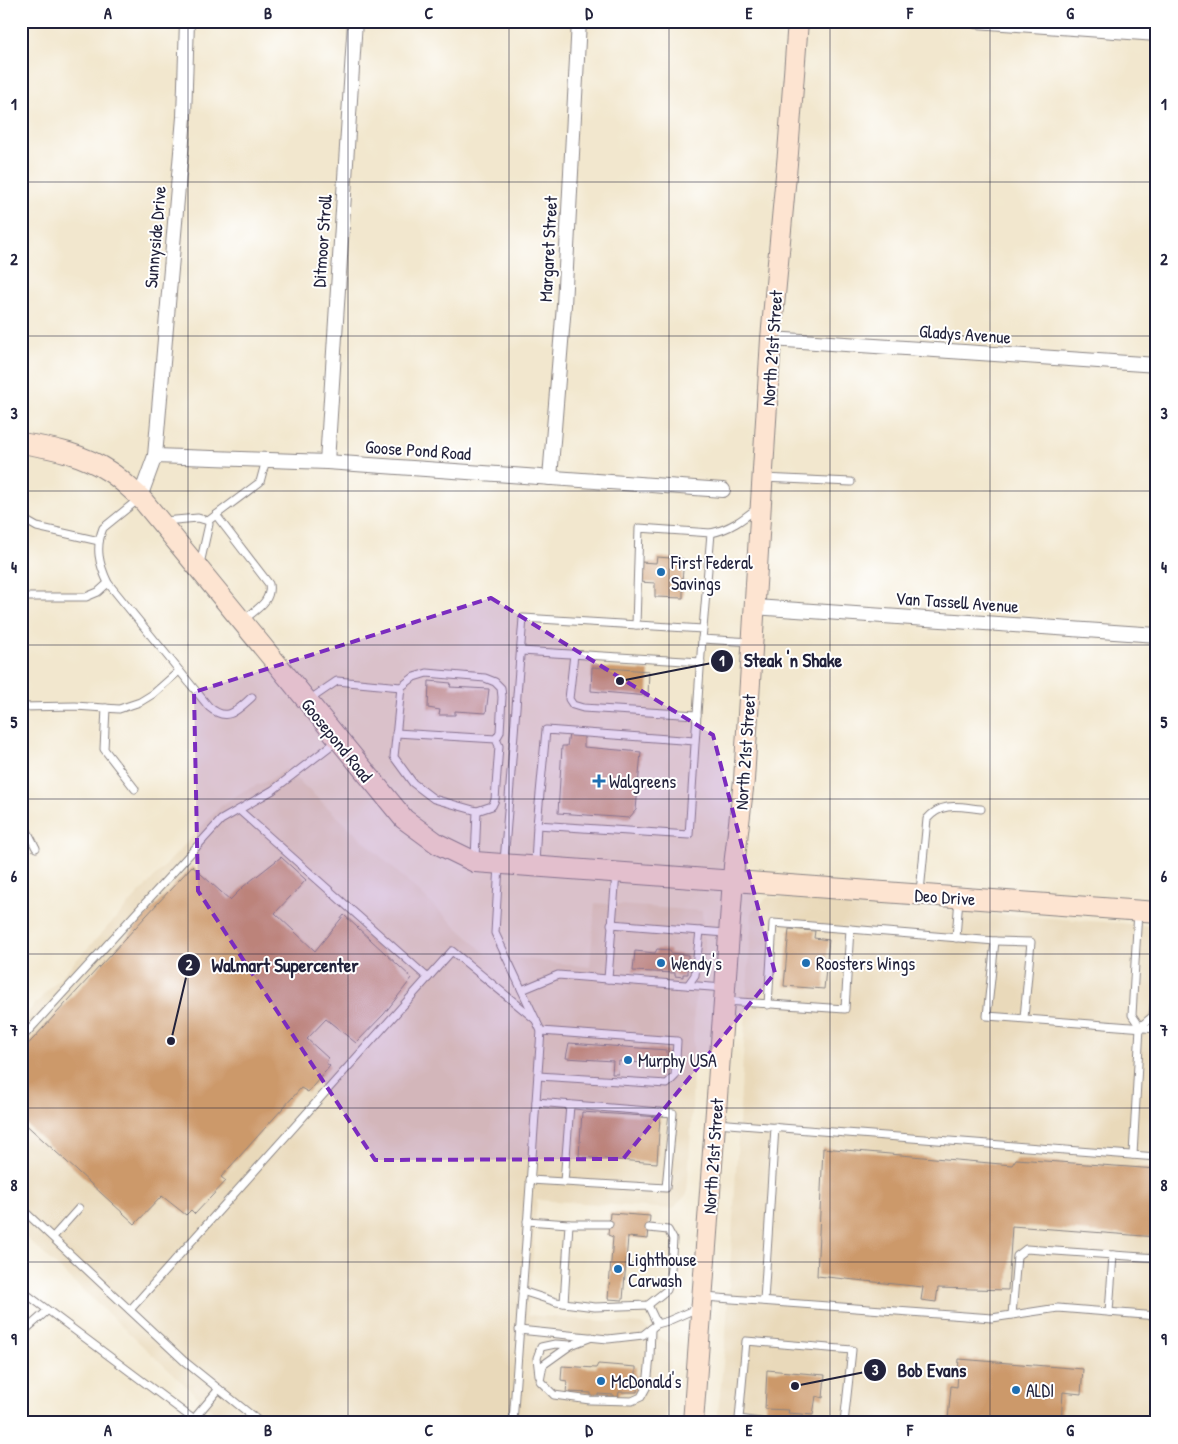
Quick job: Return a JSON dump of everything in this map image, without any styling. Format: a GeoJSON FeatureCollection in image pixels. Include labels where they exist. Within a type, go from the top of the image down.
{"type":"FeatureCollection","features":[{"type":"Feature","properties":{"kind":"main road","name":"North 21st Street"},"geometry":{"type":"LineString","coordinates":[[693,1423],[729,934],[744,780],[771,339],[798,21]]}},
{"type":"Feature","properties":{"kind":"main road","name":"Goosepond Road"},"geometry":{"type":"LineString","coordinates":[[21,443],[54,448],[84,457],[111,472],[140,497],[404,820],[438,844],[475,862],[734,882]]}},
{"type":"Feature","properties":{"kind":"main road","name":"Deo Drive"},"geometry":{"type":"LineString","coordinates":[[734,882],[1147,912]]}},
{"type":"Feature","properties":{"kind":"street","name":"Sunnyside Drive"},"geometry":{"type":"LineString","coordinates":[[155,456],[184,118],[187,21]]}},
{"type":"Feature","properties":{"kind":"street","name":"Ditmoor Stroll"},"geometry":{"type":"LineString","coordinates":[[327,462],[355,21]]}},
{"type":"Feature","properties":{"kind":"street","name":"Margaret Street"},"geometry":{"type":"LineString","coordinates":[[550,478],[564,305],[579,21]]}},
{"type":"Feature","properties":{"kind":"street"},"geometry":{"type":"LineString","coordinates":[[976,21],[1157,34]]}},
{"type":"Feature","properties":{"kind":"street","name":"Gladys Avenue"},"geometry":{"type":"LineString","coordinates":[[771,339],[1157,365]]}},
{"type":"Feature","properties":{"kind":"street","name":"Goose Pond Road"},"geometry":{"type":"LineString","coordinates":[[155,456],[327,462],[723,490]]}},
{"type":"Feature","properties":{"kind":"street"},"geometry":{"type":"LineString","coordinates":[[140,497],[155,456]]}},
{"type":"Feature","properties":{"kind":"street","name":"Van Tassell Avenue"},"geometry":{"type":"LineString","coordinates":[[754,607],[1157,635]]}},
{"type":"Feature","properties":{"kind":"lane"},"geometry":{"type":"LineString","coordinates":[[208,521],[260,482],[266,460]]}},
{"type":"Feature","properties":{"kind":"lane"},"geometry":{"type":"LineString","coordinates":[[763,478],[851,482]]}},
{"type":"Feature","properties":{"kind":"lane"},"geometry":{"type":"LineString","coordinates":[[140,497],[103,528],[99,541],[98,559],[108,583],[209,708],[218,714],[231,714],[252,697]]}},
{"type":"Feature","properties":{"kind":"lane"},"geometry":{"type":"LineString","coordinates":[[636,625],[640,528],[712,533],[723,531],[737,524],[761,504]]}},
{"type":"Feature","properties":{"kind":"lane"},"geometry":{"type":"LineString","coordinates":[[216,515],[269,584],[268,599],[242,622]]}},
{"type":"Feature","properties":{"kind":"lane"},"geometry":{"type":"LineString","coordinates":[[21,518],[37,527],[99,541]]}},
{"type":"Feature","properties":{"kind":"lane"},"geometry":{"type":"LineString","coordinates":[[160,522],[198,518],[208,521]]}},
{"type":"Feature","properties":{"kind":"lane"},"geometry":{"type":"LineString","coordinates":[[199,569],[209,524],[208,521]]}},
{"type":"Feature","properties":{"kind":"lane"},"geometry":{"type":"LineString","coordinates":[[537,824],[689,835],[702,639],[712,533]]}},
{"type":"Feature","properties":{"kind":"lane"},"geometry":{"type":"LineString","coordinates":[[21,597],[86,598],[98,592],[108,583]]}},
{"type":"Feature","properties":{"kind":"lane"},"geometry":{"type":"LineString","coordinates":[[513,1423],[541,1031],[495,933],[523,618],[703,629]]}},
{"type":"Feature","properties":{"kind":"lane"},"geometry":{"type":"LineString","coordinates":[[702,639],[752,642]]}},
{"type":"Feature","properties":{"kind":"lane"},"geometry":{"type":"LineString","coordinates":[[520,651],[701,662]]}},
{"type":"Feature","properties":{"kind":"lane"},"geometry":{"type":"LineString","coordinates":[[574,654],[570,699],[573,705],[583,708],[697,715]]}},
{"type":"Feature","properties":{"kind":"lane"},"geometry":{"type":"LineString","coordinates":[[21,707],[75,706],[119,709],[140,702],[153,694],[179,671]]}},
{"type":"Feature","properties":{"kind":"lane"},"geometry":{"type":"LineString","coordinates":[[306,702],[337,681],[401,687],[414,677],[427,673],[485,678],[495,682],[501,688],[500,732],[496,739]]}},
{"type":"Feature","properties":{"kind":"lane"},"geometry":{"type":"LineString","coordinates":[[401,687],[394,757],[413,783],[434,799],[476,811],[492,806],[495,800],[499,746],[496,739]]}},
{"type":"Feature","properties":{"kind":"lane"},"geometry":{"type":"LineString","coordinates":[[106,708],[104,749],[135,789]]}},
{"type":"Feature","properties":{"kind":"lane"},"geometry":{"type":"LineString","coordinates":[[535,867],[546,730],[696,741]]}},
{"type":"Feature","properties":{"kind":"lane"},"geometry":{"type":"LineString","coordinates":[[396,733],[496,739]]}},
{"type":"Feature","properties":{"kind":"lane"},"geometry":{"type":"LineString","coordinates":[[21,1039],[221,820],[273,790],[338,740]]}},
{"type":"Feature","properties":{"kind":"lane"},"geometry":{"type":"LineString","coordinates":[[919,895],[927,820],[934,811],[946,806],[981,809]]}},
{"type":"Feature","properties":{"kind":"lane"},"geometry":{"type":"LineString","coordinates":[[239,810],[428,978]]}},
{"type":"Feature","properties":{"kind":"lane"},"geometry":{"type":"LineString","coordinates":[[475,862],[476,811]]}},
{"type":"Feature","properties":{"kind":"lane"},"geometry":{"type":"LineString","coordinates":[[21,819],[36,848]]}},
{"type":"Feature","properties":{"kind":"lane"},"geometry":{"type":"LineString","coordinates":[[608,979],[616,873]]}},
{"type":"Feature","properties":{"kind":"lane"},"geometry":{"type":"LineString","coordinates":[[956,938],[959,898]]}},
{"type":"Feature","properties":{"kind":"lane"},"geometry":{"type":"LineString","coordinates":[[1133,1155],[1140,1027],[1132,1015],[1147,912]]}},
{"type":"Feature","properties":{"kind":"lane"},"geometry":{"type":"LineString","coordinates":[[768,1005],[773,923],[995,941],[1031,942],[1024,1018]]}},
{"type":"Feature","properties":{"kind":"lane"},"geometry":{"type":"LineString","coordinates":[[611,924],[729,934]]}},
{"type":"Feature","properties":{"kind":"lane"},"geometry":{"type":"LineString","coordinates":[[522,990],[558,975],[688,985],[768,1005],[845,1009],[850,929]]}},
{"type":"Feature","properties":{"kind":"lane"},"geometry":{"type":"LineString","coordinates":[[688,985],[695,975],[700,931]]}},
{"type":"Feature","properties":{"kind":"lane"},"geometry":{"type":"LineString","coordinates":[[995,941],[987,1016],[1157,1029]]}},
{"type":"Feature","properties":{"kind":"lane"},"geometry":{"type":"LineString","coordinates":[[130,1310],[452,951],[536,1020]]}},
{"type":"Feature","properties":{"kind":"lane"},"geometry":{"type":"LineString","coordinates":[[1140,1027],[1153,1016],[1157,971]]}},
{"type":"Feature","properties":{"kind":"lane"},"geometry":{"type":"LineString","coordinates":[[538,1076],[667,1084],[675,1076],[677,1041],[541,1031]]}},
{"type":"Feature","properties":{"kind":"lane"},"geometry":{"type":"LineString","coordinates":[[530,1180],[666,1188],[672,1113],[536,1102]]}},
{"type":"Feature","properties":{"kind":"lane"},"geometry":{"type":"LineString","coordinates":[[564,1182],[570,1105]]}},
{"type":"Feature","properties":{"kind":"lane"},"geometry":{"type":"LineString","coordinates":[[715,1123],[1157,1157]]}},
{"type":"Feature","properties":{"kind":"lane"},"geometry":{"type":"LineString","coordinates":[[764,1301],[775,1127]]}},
{"type":"Feature","properties":{"kind":"lane"},"geometry":{"type":"LineString","coordinates":[[21,1208],[184,1360],[261,1423]]}},
{"type":"Feature","properties":{"kind":"lane"},"geometry":{"type":"LineString","coordinates":[[53,1237],[78,1208]]}},
{"type":"Feature","properties":{"kind":"lane"},"geometry":{"type":"LineString","coordinates":[[527,1221],[609,1224]]}},
{"type":"Feature","properties":{"kind":"lane"},"geometry":{"type":"LineString","coordinates":[[564,1303],[569,1224]]}},
{"type":"Feature","properties":{"kind":"lane"},"geometry":{"type":"LineString","coordinates":[[522,1291],[564,1303],[595,1307],[648,1305],[667,1290],[672,1268],[673,1239],[668,1230],[649,1228]]}},
{"type":"Feature","properties":{"kind":"lane"},"geometry":{"type":"LineString","coordinates":[[1012,1315],[1017,1256],[1026,1248],[1157,1258]]}},
{"type":"Feature","properties":{"kind":"lane"},"geometry":{"type":"LineString","coordinates":[[1109,1312],[1113,1255]]}},
{"type":"Feature","properties":{"kind":"lane"},"geometry":{"type":"LineString","coordinates":[[21,1290],[192,1421],[219,1389]]}},
{"type":"Feature","properties":{"kind":"lane"},"geometry":{"type":"LineString","coordinates":[[519,1330],[608,1339],[644,1336],[654,1326],[668,1322],[703,1302],[764,1301],[992,1318],[1058,1308],[1157,1316]]}},
{"type":"Feature","properties":{"kind":"lane"},"geometry":{"type":"LineString","coordinates":[[571,1345],[556,1344],[541,1347],[537,1358],[540,1381],[554,1395],[590,1400],[632,1401],[641,1397],[647,1386],[654,1326],[648,1305]]}},
{"type":"Feature","properties":{"kind":"lane"},"geometry":{"type":"LineString","coordinates":[[21,1334],[48,1311]]}},
{"type":"Feature","properties":{"kind":"lane"},"geometry":{"type":"LineString","coordinates":[[540,1378],[543,1365],[571,1345],[592,1338]]}},
{"type":"Feature","properties":{"kind":"lane"},"geometry":{"type":"LineString","coordinates":[[768,1423],[739,1419],[746,1341],[852,1350],[844,1423]]}},
{"type":"Feature","properties":{"kind":"highlighted area"},"geometry":{"type":"Polygon","coordinates":[[[491,598],[713,735],[775,973],[623,1159],[375,1160],[198,891],[194,692],[491,598]]]}},
{"type":"Feature","properties":{"kind":"shaded area"},"geometry":{"type":"Polygon","coordinates":[[[286,769],[486,954],[590,967],[595,903],[702,911],[705,949],[694,1005],[692,1112],[687,1194],[673,1209],[537,1200],[528,1315],[641,1324],[671,1344],[666,1418],[661,1423],[554,1423],[523,1420],[519,1423],[248,1423],[215,1413],[21,1233],[21,1019],[222,805],[245,790],[270,780],[286,769]]]}},
{"type":"Feature","properties":{"kind":"shaded area"},"geometry":{"type":"Polygon","coordinates":[[[768,897],[1157,926],[1157,1423],[717,1423],[726,1334],[752,911],[768,897]]]}},
{"type":"Feature","properties":{"kind":"building","name":"First Federal Savings"},"geometry":{"type":"Polygon","coordinates":[[[657,557],[684,559],[682,581],[686,581],[685,589],[683,589],[683,598],[655,597],[655,583],[639,582],[640,562],[656,563],[657,557]]]}},
{"type":"Feature","properties":{"kind":"building"},"geometry":{"type":"Polygon","coordinates":[[[592,667],[649,671],[648,696],[591,691],[592,667]]]}},
{"type":"Feature","properties":{"kind":"building"},"geometry":{"type":"Polygon","coordinates":[[[429,681],[451,683],[450,687],[489,689],[486,713],[455,711],[455,715],[439,715],[440,710],[428,708],[429,681]]]}},
{"type":"Feature","properties":{"kind":"building","name":"Walgreens"},"geometry":{"type":"Polygon","coordinates":[[[569,734],[584,735],[584,747],[641,752],[636,810],[629,818],[558,813],[562,746],[567,746],[569,734]]]}},
{"type":"Feature","properties":{"kind":"building"},"geometry":{"type":"Polygon","coordinates":[[[281,857],[306,880],[275,913],[315,951],[344,915],[412,978],[384,1014],[356,1043],[326,1019],[307,1039],[328,1058],[326,1063],[330,1066],[308,1092],[301,1088],[221,1177],[226,1181],[195,1214],[191,1210],[186,1215],[162,1196],[135,1224],[21,1120],[21,1052],[192,866],[230,900],[244,886],[281,857]]]}},
{"type":"Feature","properties":{"kind":"building","name":"Roosters Wings"},"geometry":{"type":"Polygon","coordinates":[[[789,929],[815,931],[814,938],[829,940],[824,989],[784,986],[789,929]]]}},
{"type":"Feature","properties":{"kind":"building","name":"Wendy's"},"geometry":{"type":"Polygon","coordinates":[[[657,949],[688,955],[688,974],[683,974],[683,977],[675,976],[675,973],[633,971],[635,951],[655,953],[657,949]]]}},
{"type":"Feature","properties":{"kind":"building","name":"Murphy USA"},"geometry":{"type":"Polygon","coordinates":[[[569,1043],[667,1050],[667,1065],[619,1061],[618,1074],[612,1074],[613,1061],[566,1058],[569,1043]]]}},
{"type":"Feature","properties":{"kind":"building"},"geometry":{"type":"Polygon","coordinates":[[[582,1112],[660,1117],[657,1163],[579,1157],[582,1112]]]}},
{"type":"Feature","properties":{"kind":"building"},"geometry":{"type":"Polygon","coordinates":[[[823,1148],[1012,1165],[1016,1159],[1157,1169],[1157,1237],[1012,1226],[1008,1290],[938,1288],[936,1302],[921,1300],[923,1287],[817,1276],[823,1148]]]}},
{"type":"Feature","properties":{"kind":"building","name":"Lighthouse Carwash"},"geometry":{"type":"Polygon","coordinates":[[[610,1213],[650,1216],[648,1239],[628,1237],[623,1300],[608,1299],[613,1237],[608,1235],[610,1213]]]}},
{"type":"Feature","properties":{"kind":"building","name":"ALDI"},"geometry":{"type":"Polygon","coordinates":[[[959,1359],[1083,1369],[1081,1394],[1063,1392],[1061,1423],[983,1419],[983,1423],[948,1420],[951,1386],[957,1387],[959,1359]]]}},
{"type":"Feature","properties":{"kind":"building","name":"McDonald's"},"geometry":{"type":"Polygon","coordinates":[[[598,1364],[636,1367],[636,1376],[638,1376],[637,1392],[619,1392],[618,1397],[598,1394],[598,1397],[591,1397],[591,1393],[570,1392],[570,1395],[566,1394],[567,1381],[561,1380],[562,1366],[596,1368],[598,1364]]]}},
{"type":"Feature","properties":{"kind":"building"},"geometry":{"type":"Polygon","coordinates":[[[767,1370],[825,1375],[823,1398],[816,1396],[813,1415],[788,1413],[789,1410],[765,1409],[767,1370]]]}},
{"type":"Feature","properties":{"kind":"place","name":"First Federal Savings"},"geometry":{"type":"Point","coordinates":[661,572]}},
{"type":"Feature","properties":{"kind":"place","name":"Steak 'n Shake"},"geometry":{"type":"Point","coordinates":[620,681]}},
{"type":"Feature","properties":{"kind":"place","name":"Walgreens"},"geometry":{"type":"Point","coordinates":[599,781]}},
{"type":"Feature","properties":{"kind":"place","name":"Wendy's"},"geometry":{"type":"Point","coordinates":[661,963]}},
{"type":"Feature","properties":{"kind":"place","name":"Roosters Wings"},"geometry":{"type":"Point","coordinates":[806,963]}},
{"type":"Feature","properties":{"kind":"place","name":"Walmart Supercenter"},"geometry":{"type":"Point","coordinates":[171,1041]}},
{"type":"Feature","properties":{"kind":"place","name":"Murphy USA"},"geometry":{"type":"Point","coordinates":[628,1060]}},
{"type":"Feature","properties":{"kind":"place","name":"Lighthouse Carwash"},"geometry":{"type":"Point","coordinates":[618,1269]}},
{"type":"Feature","properties":{"kind":"place","name":"McDonald's"},"geometry":{"type":"Point","coordinates":[601,1381]}},
{"type":"Feature","properties":{"kind":"place","name":"Bob Evans"},"geometry":{"type":"Point","coordinates":[795,1386]}},
{"type":"Feature","properties":{"kind":"place","name":"ALDI"},"geometry":{"type":"Point","coordinates":[1016,1390]}}]}
